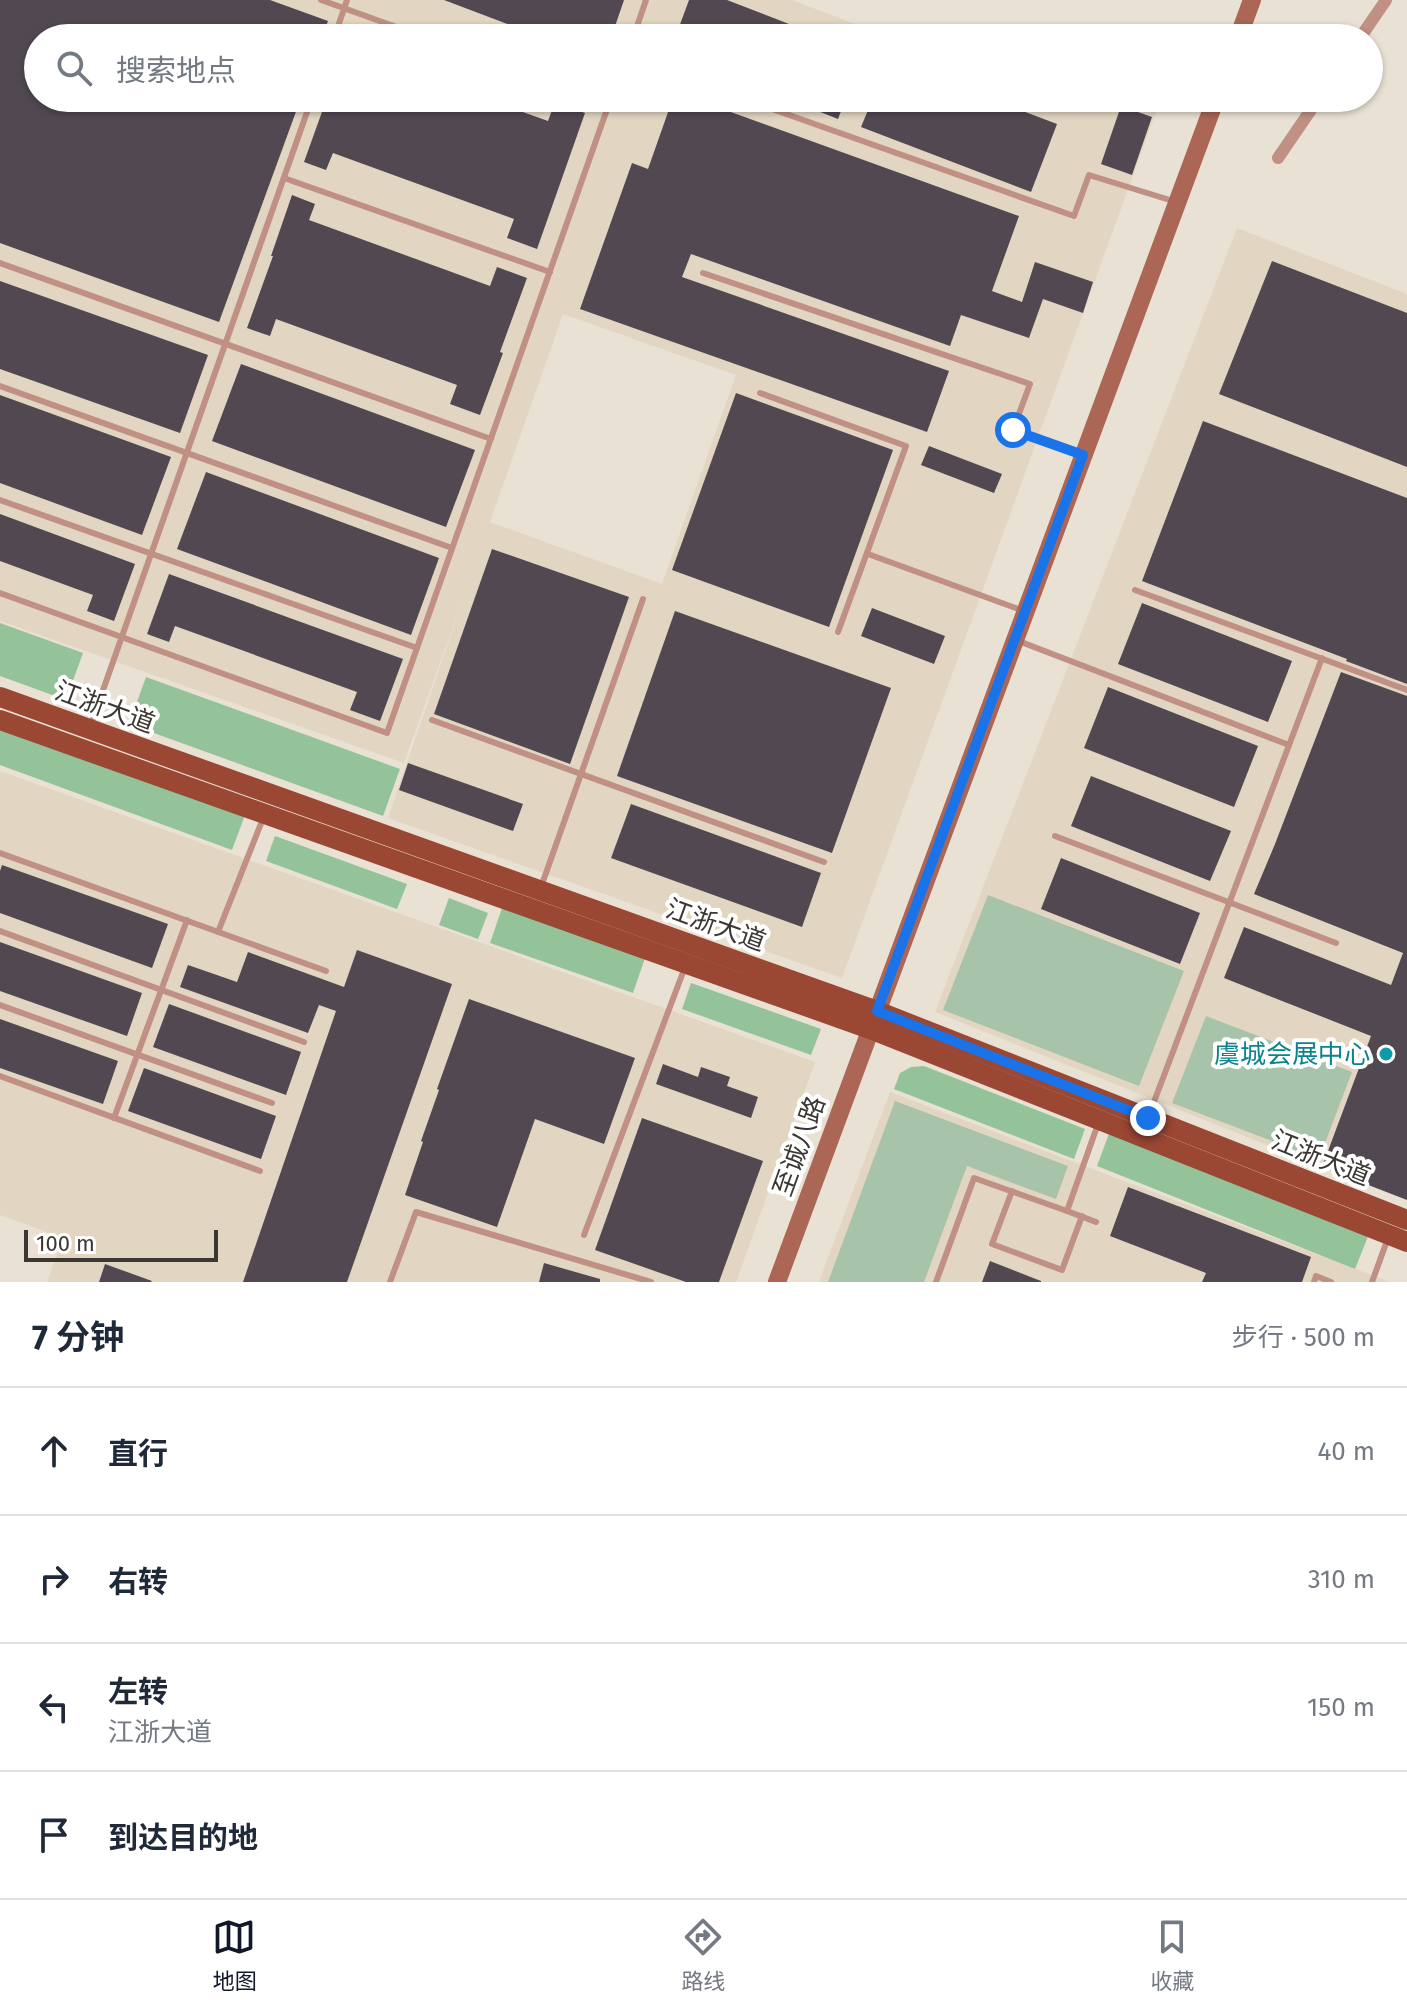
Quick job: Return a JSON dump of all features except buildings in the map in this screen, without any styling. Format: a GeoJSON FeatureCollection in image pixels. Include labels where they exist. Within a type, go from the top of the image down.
{"type":"FeatureCollection","features":[{"type":"Feature","properties":{"kind":"main road"},"geometry":{"type":"LineString","coordinates":[[1243,24],[1252,0]]}},
{"type":"Feature","properties":{"kind":"main road","name":"至诚八路"},"geometry":{"type":"LineString","coordinates":[[777,1282],[1211,112]]}},
{"type":"Feature","properties":{"kind":"main road","name":"江浙大道"},"geometry":{"type":"LineString","coordinates":[[0,697],[537,900],[873,1020],[1144,1128],[1398,1238]]}},
{"type":"Feature","properties":{"kind":"main road","name":"江浙大道"},"geometry":{"type":"LineString","coordinates":[[0,720],[265,814],[537,900],[686,963],[873,1020],[1099,1121],[1144,1128],[1407,1220]]}},
{"type":"Feature","properties":{"kind":"street"},"geometry":{"type":"LineString","coordinates":[[1370,24],[1386,0]]}},
{"type":"Feature","properties":{"kind":"street"},"geometry":{"type":"LineString","coordinates":[[1278,158],[1309,112]]}},
{"type":"Feature","properties":{"kind":"lane"},"geometry":{"type":"LineString","coordinates":[[321,0],[388,24]]}},
{"type":"Feature","properties":{"kind":"lane"},"geometry":{"type":"LineString","coordinates":[[339,24],[347,0]]}},
{"type":"Feature","properties":{"kind":"lane"},"geometry":{"type":"LineString","coordinates":[[638,24],[646,0]]}},
{"type":"Feature","properties":{"kind":"lane"},"geometry":{"type":"LineString","coordinates":[[82,749],[307,112]]}},
{"type":"Feature","properties":{"kind":"lane"},"geometry":{"type":"LineString","coordinates":[[0,593],[387,733],[606,112]]}},
{"type":"Feature","properties":{"kind":"lane"},"geometry":{"type":"LineString","coordinates":[[781,112],[1074,216],[1089,175],[1177,202]]}},
{"type":"Feature","properties":{"kind":"lane"},"geometry":{"type":"LineString","coordinates":[[284,178],[550,272]]}},
{"type":"Feature","properties":{"kind":"lane"},"geometry":{"type":"LineString","coordinates":[[0,263],[491,439]]}},
{"type":"Feature","properties":{"kind":"lane"},"geometry":{"type":"LineString","coordinates":[[703,273],[1030,384],[1013,430],[1083,455]]}},
{"type":"Feature","properties":{"kind":"lane"},"geometry":{"type":"LineString","coordinates":[[0,386],[452,548]]}},
{"type":"Feature","properties":{"kind":"lane"},"geometry":{"type":"LineString","coordinates":[[760,393],[906,446],[838,632]]}},
{"type":"Feature","properties":{"kind":"lane"},"geometry":{"type":"LineString","coordinates":[[0,500],[417,648]]}},
{"type":"Feature","properties":{"kind":"lane"},"geometry":{"type":"LineString","coordinates":[[868,554],[1025,612]]}},
{"type":"Feature","properties":{"kind":"lane"},"geometry":{"type":"LineString","coordinates":[[1135,590],[1407,690]]}},
{"type":"Feature","properties":{"kind":"lane"},"geometry":{"type":"LineString","coordinates":[[537,900],[643,599]]}},
{"type":"Feature","properties":{"kind":"lane"},"geometry":{"type":"LineString","coordinates":[[1015,639],[1289,745]]}},
{"type":"Feature","properties":{"kind":"lane"},"geometry":{"type":"LineString","coordinates":[[1144,1128],[1322,658]]}},
{"type":"Feature","properties":{"kind":"lane"},"geometry":{"type":"LineString","coordinates":[[432,720],[824,862]]}},
{"type":"Feature","properties":{"kind":"lane"},"geometry":{"type":"LineString","coordinates":[[218,932],[265,814]]}},
{"type":"Feature","properties":{"kind":"lane"},"geometry":{"type":"LineString","coordinates":[[1055,836],[1336,943]]}},
{"type":"Feature","properties":{"kind":"lane"},"geometry":{"type":"LineString","coordinates":[[0,853],[326,971]]}},
{"type":"Feature","properties":{"kind":"lane"},"geometry":{"type":"LineString","coordinates":[[114,1118],[187,920]]}},
{"type":"Feature","properties":{"kind":"lane"},"geometry":{"type":"LineString","coordinates":[[0,931],[304,1042]]}},
{"type":"Feature","properties":{"kind":"lane"},"geometry":{"type":"LineString","coordinates":[[584,1235],[686,963]]}},
{"type":"Feature","properties":{"kind":"lane"},"geometry":{"type":"LineString","coordinates":[[0,1005],[272,1103]]}},
{"type":"Feature","properties":{"kind":"lane"},"geometry":{"type":"LineString","coordinates":[[0,1076],[260,1171]]}},
{"type":"Feature","properties":{"kind":"lane"},"geometry":{"type":"LineString","coordinates":[[1067,1211],[1099,1121]]}},
{"type":"Feature","properties":{"kind":"lane"},"geometry":{"type":"LineString","coordinates":[[936,1282],[974,1178],[1096,1222]]}},
{"type":"Feature","properties":{"kind":"lane"},"geometry":{"type":"LineString","coordinates":[[1012,1191],[992,1244],[1062,1270],[1082,1216]]}},
{"type":"Feature","properties":{"kind":"lane"},"geometry":{"type":"LineString","coordinates":[[390,1282],[416,1212],[651,1282]]}},
{"type":"Feature","properties":{"kind":"lane"},"geometry":{"type":"LineString","coordinates":[[1372,1282],[1398,1238]]}},
{"type":"Feature","properties":{"kind":"lane"},"geometry":{"type":"LineString","coordinates":[[1314,1282],[1316,1276],[1331,1282]]}},
{"type":"Feature","properties":{"kind":"shaded area"},"geometry":{"type":"Polygon","coordinates":[[[0,0],[792,0],[855,24],[24,24],[24,112],[1156,112],[842,978],[388,818],[467,588],[404,763],[0,621],[0,0]],[[563,314],[490,522],[662,584],[736,375],[563,314]]]}},
{"type":"Feature","properties":{"kind":"shaded area"},"geometry":{"type":"Polygon","coordinates":[[[1237,228],[1407,294],[1407,942],[1322,1167],[935,1012],[1237,228]]]}},
{"type":"Feature","properties":{"kind":"shaded area"},"geometry":{"type":"Polygon","coordinates":[[[0,771],[815,1062],[736,1282],[47,1282],[63,1238],[0,1215],[0,771]]]}},
{"type":"Feature","properties":{"kind":"shaded area"},"geometry":{"type":"Polygon","coordinates":[[[890,1092],[1390,1282],[819,1282],[890,1092]]]}},
{"type":"Feature","properties":{"kind":"green space"},"geometry":{"type":"Polygon","coordinates":[[[0,623],[83,653],[66,700],[0,676],[0,623]]]}},
{"type":"Feature","properties":{"kind":"green space"},"geometry":{"type":"Polygon","coordinates":[[[146,677],[400,769],[383,816],[129,724],[146,677]]]}},
{"type":"Feature","properties":{"kind":"green space"},"geometry":{"type":"Polygon","coordinates":[[[0,726],[245,815],[232,850],[0,765],[0,726]]]}},
{"type":"Feature","properties":{"kind":"green space"},"geometry":{"type":"Polygon","coordinates":[[[275,836],[407,884],[397,909],[266,861],[275,836]]]}},
{"type":"Feature","properties":{"kind":"green space"},"geometry":{"type":"Polygon","coordinates":[[[988,895],[1184,971],[1139,1086],[943,1010],[988,895]]]}},
{"type":"Feature","properties":{"kind":"green space"},"geometry":{"type":"Polygon","coordinates":[[[449,898],[488,913],[478,939],[439,925],[449,898]]]}},
{"type":"Feature","properties":{"kind":"green space"},"geometry":{"type":"Polygon","coordinates":[[[502,908],[645,958],[633,993],[490,943],[502,908]]]}},
{"type":"Feature","properties":{"kind":"green space"},"geometry":{"type":"Polygon","coordinates":[[[691,983],[821,1029],[811,1055],[682,1009],[691,983]]]}},
{"type":"Feature","properties":{"kind":"green space"},"geometry":{"type":"Polygon","coordinates":[[[1206,1016],[1352,1072],[1319,1159],[1172,1103],[1206,1016]]]}},
{"type":"Feature","properties":{"kind":"green space"},"geometry":{"type":"Polygon","coordinates":[[[924,1066],[1085,1129],[1074,1159],[894,1089],[900,1073],[911,1067],[924,1066]]]}},
{"type":"Feature","properties":{"kind":"green space"},"geometry":{"type":"Polygon","coordinates":[[[895,1101],[1068,1166],[1056,1199],[967,1166],[924,1282],[828,1282],[895,1101]]]}},
{"type":"Feature","properties":{"kind":"green space"},"geometry":{"type":"Polygon","coordinates":[[[1110,1131],[1369,1234],[1355,1269],[1097,1166],[1110,1131]]]}},
{"type":"Feature","properties":{"kind":"place","name":"虞城会展中心"},"geometry":{"type":"Point","coordinates":[1386,1054]}},
{"type":"Feature","properties":{"kind":"route"},"geometry":{"type":"LineString","coordinates":[[1013,430],[1083,455],[877,1011],[1148,1118]]}}]}
